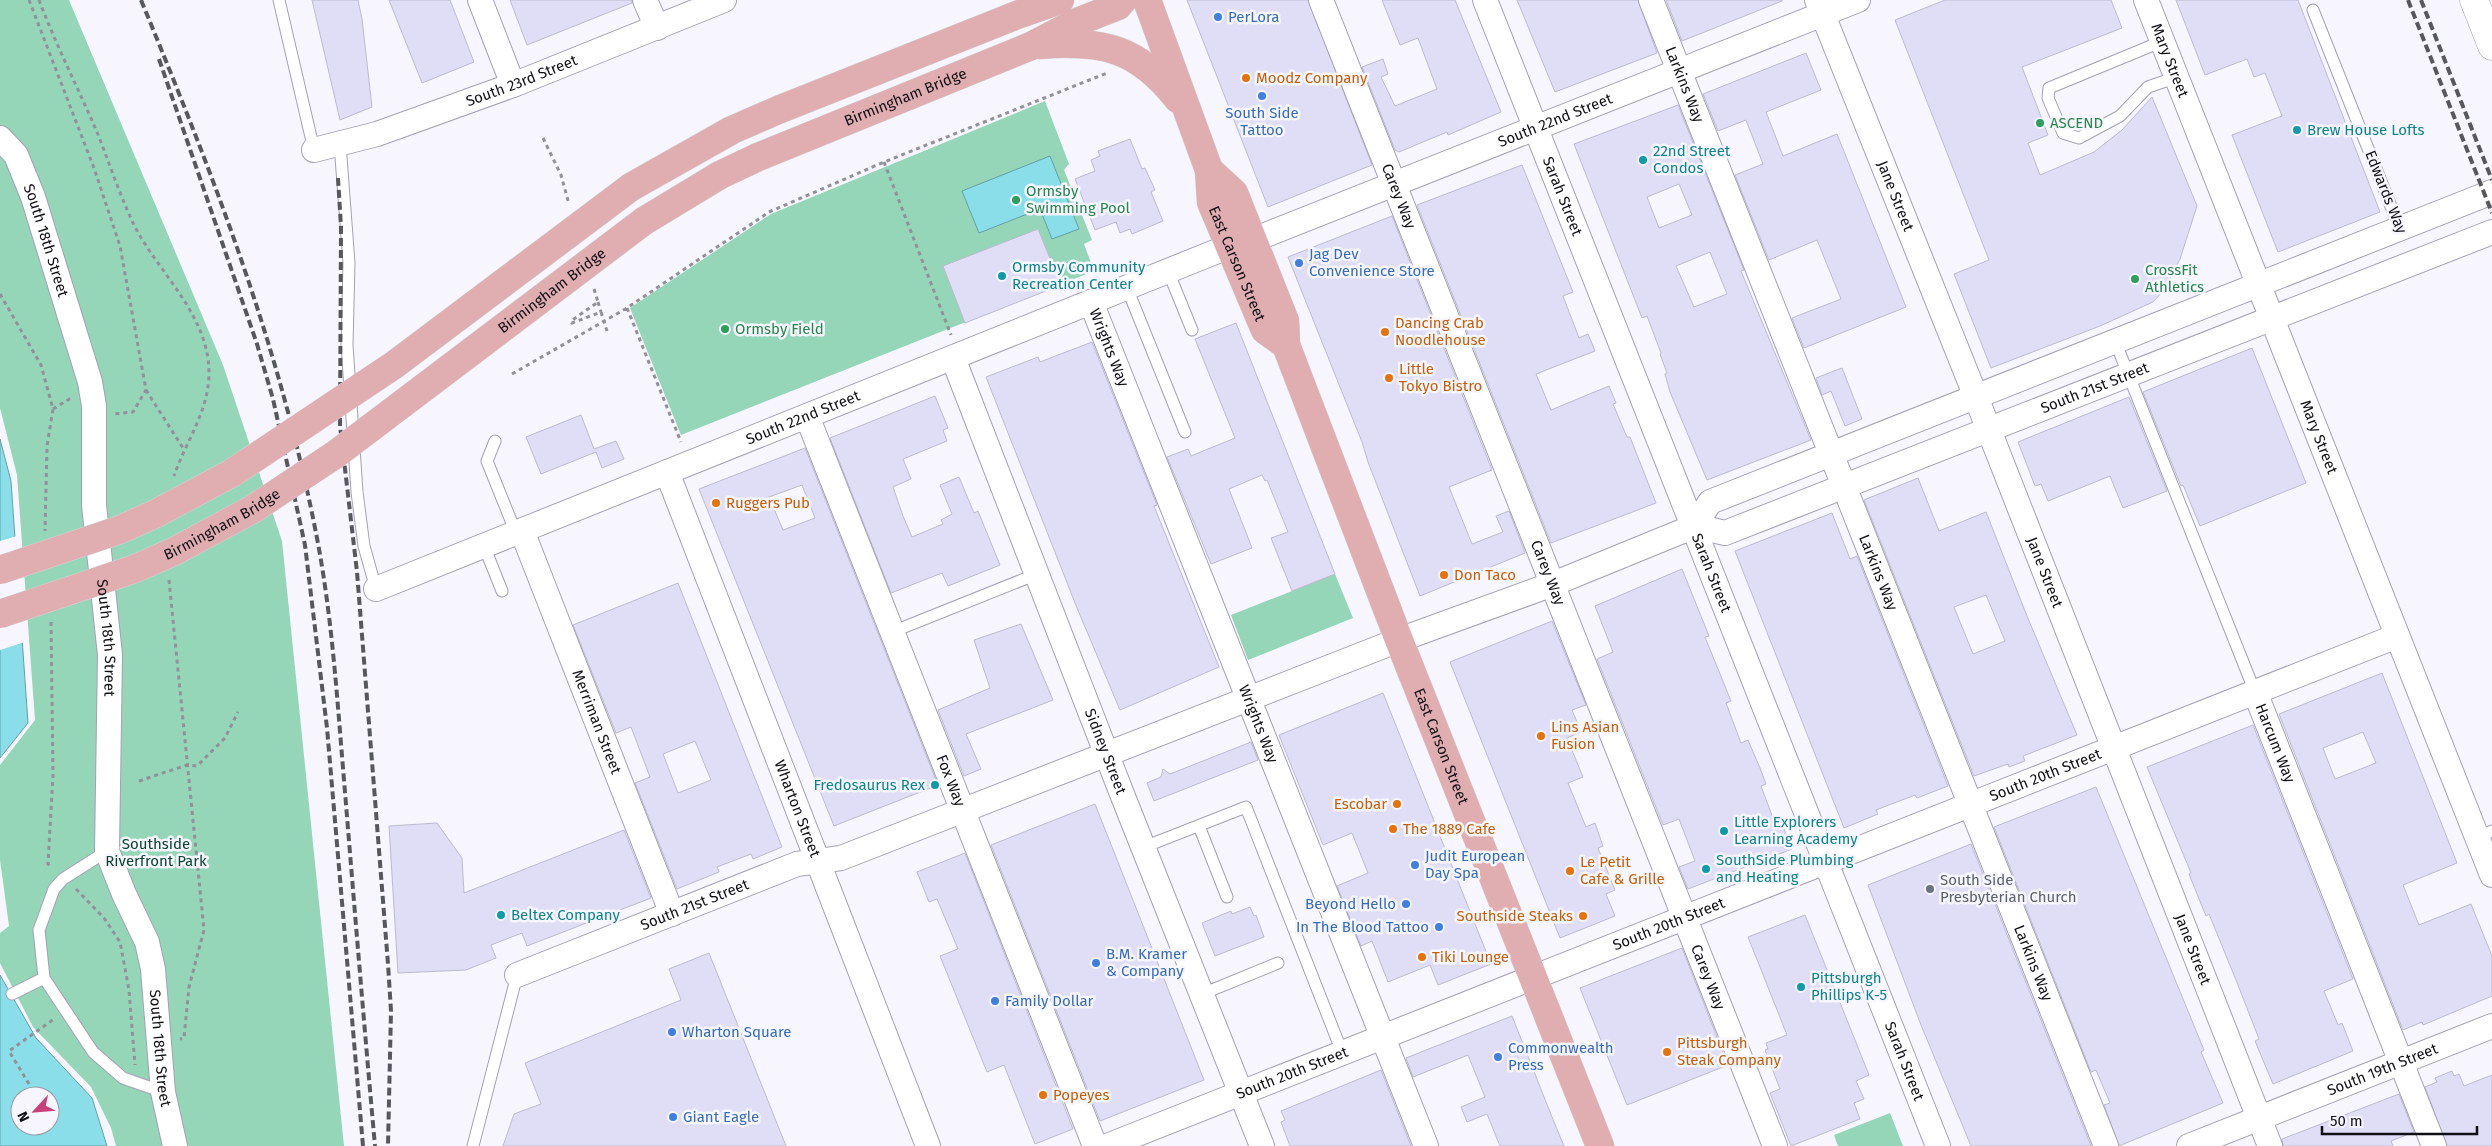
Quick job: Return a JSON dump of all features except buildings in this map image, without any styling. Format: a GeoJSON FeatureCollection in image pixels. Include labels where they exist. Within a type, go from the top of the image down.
{"type":"FeatureCollection","features":[{"type":"Feature","properties":{"kind":"main road"},"geometry":{"type":"LineString","coordinates":[[0,570],[119,530],[155,514],[232,473],[394,365],[631,188],[732,130],[1026,7],[1060,0]]}},
{"type":"Feature","properties":{"kind":"main road","name":"Birmingham Bridge"},"geometry":{"type":"LineString","coordinates":[[0,614],[134,568],[173,552],[253,509],[336,454],[644,221],[720,175],[766,154],[1032,46],[1077,22],[1118,6],[1124,0]]}},
{"type":"Feature","properties":{"kind":"main road","name":"East Carson Street"},"geometry":{"type":"LineString","coordinates":[[1147,0],[1209,170],[1211,202],[1241,243],[1265,330],[1286,346],[1600,1146]]}},
{"type":"Feature","properties":{"kind":"main road"},"geometry":{"type":"LineString","coordinates":[[1032,46],[1070,43],[1112,47],[1129,55],[1159,77],[1188,111]]}},
{"type":"Feature","properties":{"kind":"street"},"geometry":{"type":"LineString","coordinates":[[480,0],[514,84]]}},
{"type":"Feature","properties":{"kind":"street"},"geometry":{"type":"LineString","coordinates":[[645,0],[656,28]]}},
{"type":"Feature","properties":{"kind":"street","name":"South 23rd Street"},"geometry":{"type":"LineString","coordinates":[[314,150],[377,134],[514,84],[724,0]]}},
{"type":"Feature","properties":{"kind":"street","name":"Carey Way"},"geometry":{"type":"LineString","coordinates":[[1321,0],[1775,1146]]}},
{"type":"Feature","properties":{"kind":"street","name":"Sarah Street"},"geometry":{"type":"LineString","coordinates":[[1485,0],[1695,526],[1938,1146]]}},
{"type":"Feature","properties":{"kind":"street","name":"Larkins Way"},"geometry":{"type":"LineString","coordinates":[[1651,0],[2106,1146]]}},
{"type":"Feature","properties":{"kind":"street","name":"South 22nd Street"},"geometry":{"type":"LineString","coordinates":[[376,589],[807,416],[952,346],[1091,302],[1394,185],[1535,126],[1679,71],[1819,7],[1858,0]]}},
{"type":"Feature","properties":{"kind":"street","name":"Mary Street"},"geometry":{"type":"LineString","coordinates":[[2146,0],[2397,636],[2485,834],[2492,875]]}},
{"type":"Feature","properties":{"kind":"street"},"geometry":{"type":"LineString","coordinates":[[2474,0],[2492,46]]}},
{"type":"Feature","properties":{"kind":"street","name":"Jane Street"},"geometry":{"type":"LineString","coordinates":[[1819,7],[1976,397],[2112,748],[2270,1146]]}},
{"type":"Feature","properties":{"kind":"street","name":"South 18th Street"},"geometry":{"type":"LineString","coordinates":[[0,138],[16,155],[33,197],[90,382],[94,406],[94,505],[110,655],[107,851],[124,894],[147,942],[153,969],[163,1092],[175,1146]]}},
{"type":"Feature","properties":{"kind":"street"},"geometry":{"type":"LineString","coordinates":[[1695,526],[1710,502],[2492,192]]}},
{"type":"Feature","properties":{"kind":"street","name":"Edwards Way"},"geometry":{"type":"LineString","coordinates":[[2400,229],[2415,262]]}},
{"type":"Feature","properties":{"kind":"street","name":"South 21st Street"},"geometry":{"type":"LineString","coordinates":[[516,975],[797,864],[841,858],[1400,640],[1553,584],[1695,526],[1724,532],[2492,232]]}},
{"type":"Feature","properties":{"kind":"street","name":"Wrights Way"},"geometry":{"type":"LineString","coordinates":[[1091,302],[1426,1146]]}},
{"type":"Feature","properties":{"kind":"street","name":"Sidney Street"},"geometry":{"type":"LineString","coordinates":[[952,346],[1037,574],[1262,1146]]}},
{"type":"Feature","properties":{"kind":"street","name":"Fox Way"},"geometry":{"type":"LineString","coordinates":[[807,416],[1095,1146]]}},
{"type":"Feature","properties":{"kind":"street","name":"Wharton Street"},"geometry":{"type":"LineString","coordinates":[[667,472],[928,1146]]}},
{"type":"Feature","properties":{"kind":"street","name":"Merriman Street"},"geometry":{"type":"LineString","coordinates":[[519,532],[672,914]]}},
{"type":"Feature","properties":{"kind":"street","name":"South 20th Street"},"geometry":{"type":"LineString","coordinates":[[1107,1146],[1532,976],[1970,806],[2397,636]]}},
{"type":"Feature","properties":{"kind":"street","name":"Harcum Way"},"geometry":{"type":"LineString","coordinates":[[2255,692],[2434,1146]]}},
{"type":"Feature","properties":{"kind":"street","name":"South 19th Street"},"geometry":{"type":"LineString","coordinates":[[2189,1146],[2492,1026]]}},
{"type":"Feature","properties":{"kind":"lane"},"geometry":{"type":"LineString","coordinates":[[279,0],[314,150]]}},
{"type":"Feature","properties":{"kind":"lane","name":"Edwards Way"},"geometry":{"type":"LineString","coordinates":[[2313,10],[2400,229]]}},
{"type":"Feature","properties":{"kind":"lane"},"geometry":{"type":"LineString","coordinates":[[2163,41],[2049,88],[2048,98],[2063,133],[2080,138],[2120,116],[2148,87],[2177,77]]}},
{"type":"Feature","properties":{"kind":"lane"},"geometry":{"type":"LineString","coordinates":[[340,144],[349,263],[347,345],[357,492],[364,546],[376,589]]}},
{"type":"Feature","properties":{"kind":"lane"},"geometry":{"type":"LineString","coordinates":[[1168,271],[1192,330]]}},
{"type":"Feature","properties":{"kind":"lane"},"geometry":{"type":"LineString","coordinates":[[1127,288],[1185,432]]}},
{"type":"Feature","properties":{"kind":"lane","name":"Harcum Way"},"geometry":{"type":"LineString","coordinates":[[2115,341],[2255,692]]}},
{"type":"Feature","properties":{"kind":"lane"},"geometry":{"type":"LineString","coordinates":[[495,441],[487,460],[519,532]]}},
{"type":"Feature","properties":{"kind":"lane"},"geometry":{"type":"LineString","coordinates":[[484,546],[502,591]]}},
{"type":"Feature","properties":{"kind":"lane"},"geometry":{"type":"LineString","coordinates":[[892,632],[1037,574]]}},
{"type":"Feature","properties":{"kind":"lane"},"geometry":{"type":"LineString","coordinates":[[1144,847],[1246,807],[1342,1052]]}},
{"type":"Feature","properties":{"kind":"lane"},"geometry":{"type":"LineString","coordinates":[[1199,826],[1227,897]]}},
{"type":"Feature","properties":{"kind":"lane"},"geometry":{"type":"LineString","coordinates":[[107,851],[63,879],[54,889],[39,930],[44,978],[93,1052],[123,1078],[163,1092]]}},
{"type":"Feature","properties":{"kind":"lane"},"geometry":{"type":"LineString","coordinates":[[1202,994],[1278,963]]}},
{"type":"Feature","properties":{"kind":"lane"},"geometry":{"type":"LineString","coordinates":[[473,1146],[516,975]]}},
{"type":"Feature","properties":{"kind":"lane"},"geometry":{"type":"LineString","coordinates":[[12,994],[44,978]]}},
{"type":"Feature","properties":{"kind":"path"},"geometry":{"type":"LineString","coordinates":[[29,0],[94,168],[120,246],[146,390],[183,449]]}},
{"type":"Feature","properties":{"kind":"path"},"geometry":{"type":"LineString","coordinates":[[512,374],[627,308],[769,212],[884,162],[1108,72]]}},
{"type":"Feature","properties":{"kind":"path"},"geometry":{"type":"LineString","coordinates":[[884,162],[952,346]]}},
{"type":"Feature","properties":{"kind":"path"},"geometry":{"type":"LineString","coordinates":[[0,294],[41,365],[52,409],[47,446],[44,510],[46,539]]}},
{"type":"Feature","properties":{"kind":"path"},"geometry":{"type":"LineString","coordinates":[[598,302],[601,312]]}},
{"type":"Feature","properties":{"kind":"path"},"geometry":{"type":"LineString","coordinates":[[627,308],[681,442]]}},
{"type":"Feature","properties":{"kind":"path"},"geometry":{"type":"LineString","coordinates":[[110,414],[133,412],[146,390]]}},
{"type":"Feature","properties":{"kind":"path"},"geometry":{"type":"LineString","coordinates":[[52,409],[78,393]]}},
{"type":"Feature","properties":{"kind":"path"},"geometry":{"type":"LineString","coordinates":[[51,618],[53,775],[48,864],[104,918],[120,942],[129,990],[133,1046]]}},
{"type":"Feature","properties":{"kind":"path"},"geometry":{"type":"LineString","coordinates":[[139,781],[187,765],[197,766],[225,738],[238,712]]}},
{"type":"Feature","properties":{"kind":"path"},"geometry":{"type":"LineString","coordinates":[[29,1084],[8,1051],[49,1022]]}},
{"type":"Feature","properties":{"kind":"green space","name":"Southside Riverfront Park"},"geometry":{"type":"Polygon","coordinates":[[[0,0],[69,0],[223,365],[282,541],[344,1146],[116,1146],[111,1128],[91,1087],[33,1027],[0,963],[0,933],[9,926],[0,860],[0,765],[35,720],[17,475],[0,408],[0,0]]]}},
{"type":"Feature","properties":{"kind":"green space"},"geometry":{"type":"Polygon","coordinates":[[[1045,101],[1069,164],[1064,170],[1092,240],[1084,244],[1094,271],[681,435],[630,308],[771,214],[1045,101]]]}},
{"type":"Feature","properties":{"kind":"green space"},"geometry":{"type":"Polygon","coordinates":[[[1335,574],[1353,618],[1248,660],[1231,615],[1335,574]]]}},
{"type":"Feature","properties":{"kind":"green space"},"geometry":{"type":"Polygon","coordinates":[[[1890,1113],[1903,1146],[1838,1146],[1834,1135],[1890,1113]]]}},
{"type":"Feature","properties":{"kind":"water","name":"Ormsby Swimming Pool"},"geometry":{"type":"Polygon","coordinates":[[[1050,156],[1079,229],[1052,239],[1040,209],[979,233],[962,191],[1050,156]]]}},
{"type":"Feature","properties":{"kind":"water"},"geometry":{"type":"Polygon","coordinates":[[[0,439],[11,481],[28,723],[0,758],[0,439]]]}},
{"type":"Feature","properties":{"kind":"water"},"geometry":{"type":"Polygon","coordinates":[[[0,975],[36,1038],[92,1098],[107,1146],[0,1146],[0,975]]]}},
{"type":"Feature","properties":{"kind":"pier"},"geometry":{"type":"Polygon","coordinates":[[[17,536],[25,642],[0,650],[0,541],[17,536]]]}},
{"type":"Feature","properties":{"kind":"railway"},"geometry":{"type":"LineString","coordinates":[[141,0],[219,197],[264,328],[301,463],[316,533],[322,564],[333,656],[375,1146]]}},
{"type":"Feature","properties":{"kind":"railway"},"geometry":{"type":"LineString","coordinates":[[2408,0],[2492,213]]}},
{"type":"Feature","properties":{"kind":"railway"},"geometry":{"type":"LineString","coordinates":[[2421,0],[2492,180]]}},
{"type":"Feature","properties":{"kind":"railway"},"geometry":{"type":"LineString","coordinates":[[159,59],[257,344],[273,399],[305,545],[327,728],[363,1146]]}},
{"type":"Feature","properties":{"kind":"railway"},"geometry":{"type":"LineString","coordinates":[[338,178],[341,227],[340,426],[357,572],[388,964],[391,1011],[388,1146]]}},
{"type":"Feature","properties":{"kind":"place","name":"PerLora"},"geometry":{"type":"Point","coordinates":[1218,17]}},
{"type":"Feature","properties":{"kind":"place","name":"Moodz Company"},"geometry":{"type":"Point","coordinates":[1246,78]}},
{"type":"Feature","properties":{"kind":"place","name":"South Side Tattoo"},"geometry":{"type":"Point","coordinates":[1262,96]}},
{"type":"Feature","properties":{"kind":"place","name":"ASCEND"},"geometry":{"type":"Point","coordinates":[2040,123]}},
{"type":"Feature","properties":{"kind":"place","name":"Brew House Lofts"},"geometry":{"type":"Point","coordinates":[2297,130]}},
{"type":"Feature","properties":{"kind":"place","name":"22nd Street Condos"},"geometry":{"type":"Point","coordinates":[1643,160]}},
{"type":"Feature","properties":{"kind":"place","name":"Ormsby Swimming Pool"},"geometry":{"type":"Point","coordinates":[1016,200]}},
{"type":"Feature","properties":{"kind":"place","name":"Jag Dev Convenience Store"},"geometry":{"type":"Point","coordinates":[1299,263]}},
{"type":"Feature","properties":{"kind":"place","name":"Ormsby Community Recreation Center"},"geometry":{"type":"Point","coordinates":[1002,276]}},
{"type":"Feature","properties":{"kind":"place","name":"CrossFit Athletics"},"geometry":{"type":"Point","coordinates":[2135,279]}},
{"type":"Feature","properties":{"kind":"place","name":"Ormsby Field"},"geometry":{"type":"Point","coordinates":[725,329]}},
{"type":"Feature","properties":{"kind":"place","name":"Dancing Crab Noodlehouse"},"geometry":{"type":"Point","coordinates":[1385,332]}},
{"type":"Feature","properties":{"kind":"place","name":"Little Tokyo Bistro"},"geometry":{"type":"Point","coordinates":[1389,378]}},
{"type":"Feature","properties":{"kind":"place","name":"Ruggers Pub"},"geometry":{"type":"Point","coordinates":[716,503]}},
{"type":"Feature","properties":{"kind":"place","name":"Don Taco"},"geometry":{"type":"Point","coordinates":[1444,575]}},
{"type":"Feature","properties":{"kind":"place","name":"Lins Asian Fusion"},"geometry":{"type":"Point","coordinates":[1541,736]}},
{"type":"Feature","properties":{"kind":"place","name":"Fredosaurus Rex"},"geometry":{"type":"Point","coordinates":[935,785]}},
{"type":"Feature","properties":{"kind":"place","name":"Escobar"},"geometry":{"type":"Point","coordinates":[1397,804]}},
{"type":"Feature","properties":{"kind":"place","name":"The 1889 Cafe"},"geometry":{"type":"Point","coordinates":[1393,829]}},
{"type":"Feature","properties":{"kind":"place","name":"Little Explorers Learning Academy"},"geometry":{"type":"Point","coordinates":[1724,831]}},
{"type":"Feature","properties":{"kind":"place","name":"Judit European Day Spa"},"geometry":{"type":"Point","coordinates":[1415,865]}},
{"type":"Feature","properties":{"kind":"place","name":"SouthSide Plumbing and Heating"},"geometry":{"type":"Point","coordinates":[1706,869]}},
{"type":"Feature","properties":{"kind":"place","name":"Le Petit Cafe & Grille"},"geometry":{"type":"Point","coordinates":[1570,871]}},
{"type":"Feature","properties":{"kind":"place","name":"South Side Presbyterian Church"},"geometry":{"type":"Point","coordinates":[1930,889]}},
{"type":"Feature","properties":{"kind":"place","name":"Beyond Hello"},"geometry":{"type":"Point","coordinates":[1406,904]}},
{"type":"Feature","properties":{"kind":"place","name":"Beltex Company"},"geometry":{"type":"Point","coordinates":[501,915]}},
{"type":"Feature","properties":{"kind":"place","name":"Southside Steaks"},"geometry":{"type":"Point","coordinates":[1583,916]}},
{"type":"Feature","properties":{"kind":"place","name":"In The Blood Tattoo"},"geometry":{"type":"Point","coordinates":[1439,927]}},
{"type":"Feature","properties":{"kind":"place","name":"Tiki Lounge"},"geometry":{"type":"Point","coordinates":[1422,957]}},
{"type":"Feature","properties":{"kind":"place","name":"B.M. Kramer & Company"},"geometry":{"type":"Point","coordinates":[1096,963]}},
{"type":"Feature","properties":{"kind":"place","name":"Pittsburgh Phillips K-5"},"geometry":{"type":"Point","coordinates":[1801,987]}},
{"type":"Feature","properties":{"kind":"place","name":"Family Dollar"},"geometry":{"type":"Point","coordinates":[995,1001]}},
{"type":"Feature","properties":{"kind":"place","name":"Wharton Square"},"geometry":{"type":"Point","coordinates":[672,1032]}},
{"type":"Feature","properties":{"kind":"place","name":"Pittsburgh Steak Company"},"geometry":{"type":"Point","coordinates":[1667,1052]}},
{"type":"Feature","properties":{"kind":"place","name":"Commonwealth Press"},"geometry":{"type":"Point","coordinates":[1498,1057]}},
{"type":"Feature","properties":{"kind":"place","name":"Popeyes"},"geometry":{"type":"Point","coordinates":[1043,1095]}},
{"type":"Feature","properties":{"kind":"place","name":"Giant Eagle"},"geometry":{"type":"Point","coordinates":[673,1117]}}]}
